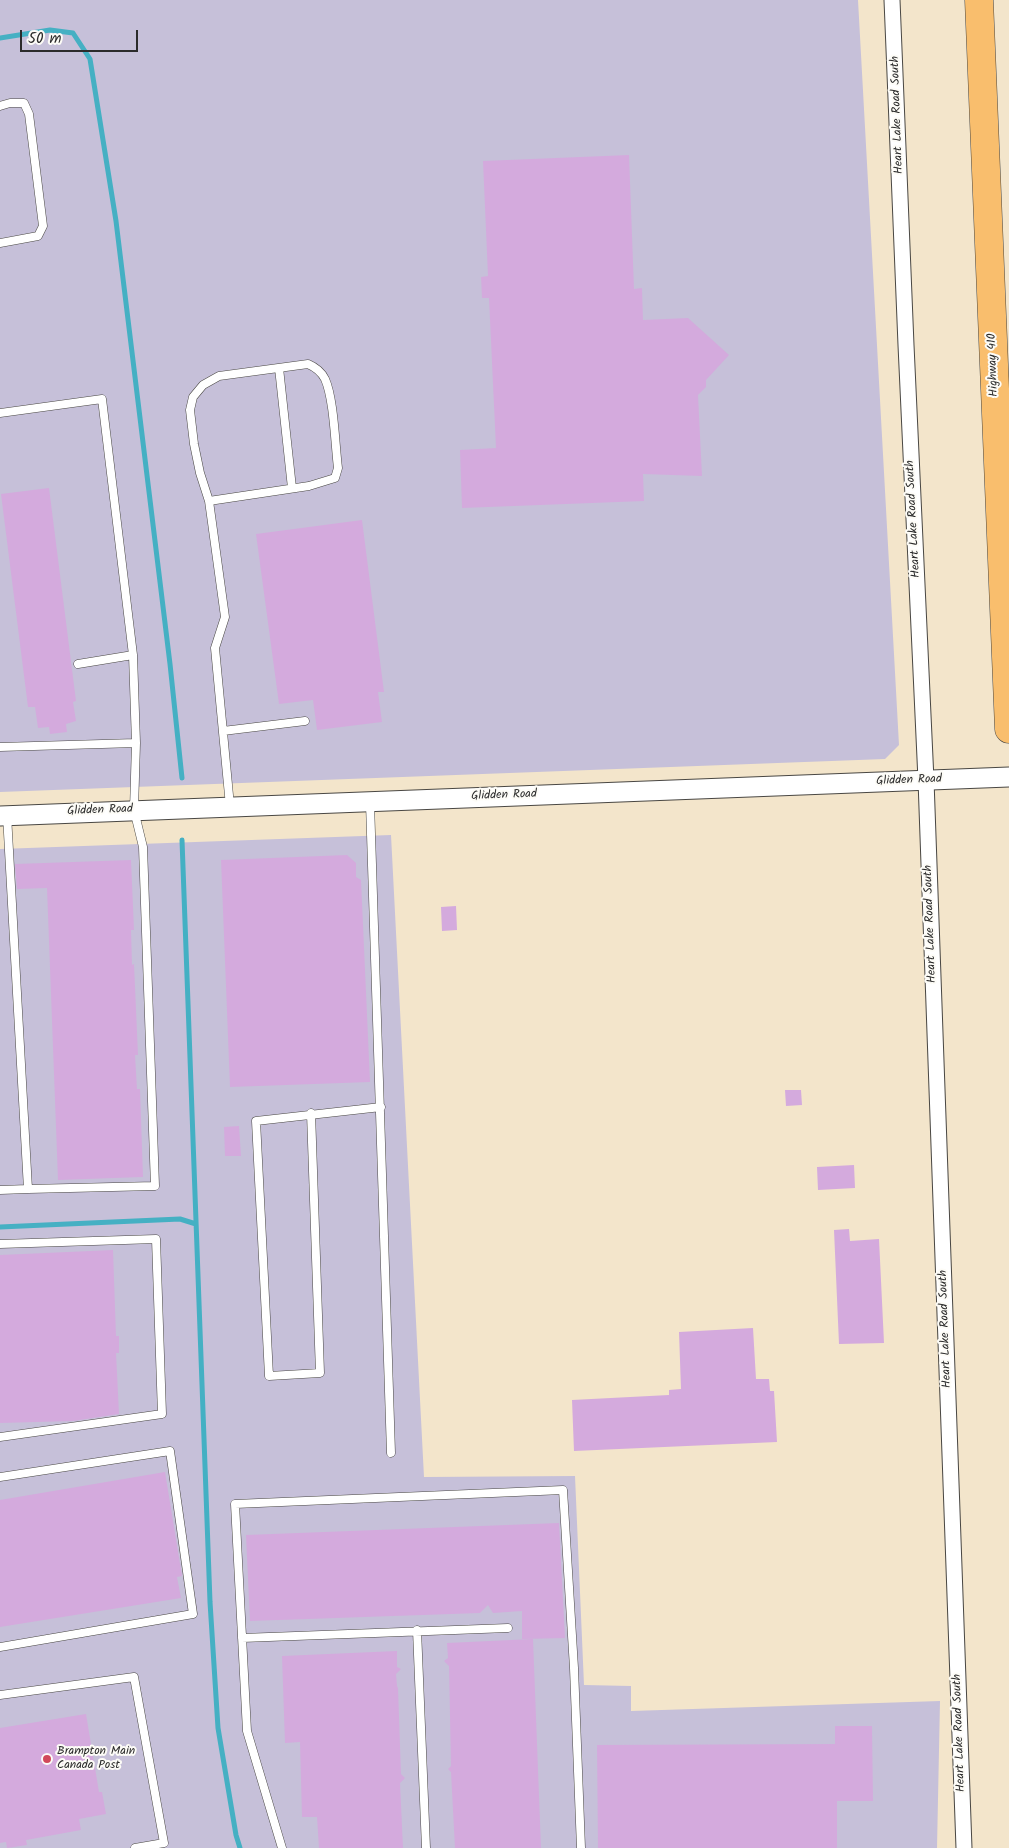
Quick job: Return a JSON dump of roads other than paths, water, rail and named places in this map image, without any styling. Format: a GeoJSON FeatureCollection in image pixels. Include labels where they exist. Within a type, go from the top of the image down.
{"type":"FeatureCollection","features":[{"type":"Feature","properties":{"kind":"highway","name":"Highway 410"},"geometry":{"type":"LineString","coordinates":[[979,0],[1009,729]]}},
{"type":"Feature","properties":{"kind":"street","name":"Heart Lake Road South"},"geometry":{"type":"LineString","coordinates":[[892,0],[926,780],[964,1848]]}},
{"type":"Feature","properties":{"kind":"street","name":"Glidden Road"},"geometry":{"type":"LineString","coordinates":[[3,815],[1009,777]]}},
{"type":"Feature","properties":{"kind":"lane"},"geometry":{"type":"LineString","coordinates":[[0,106],[10,103],[24,103],[29,114],[43,226],[38,236],[0,243]]}},
{"type":"Feature","properties":{"kind":"lane"},"geometry":{"type":"LineString","coordinates":[[209,501],[326,482],[335,478],[338,468],[330,401],[324,378],[317,368],[308,364],[219,376],[203,385],[193,397],[190,410],[200,473],[209,501],[225,617],[215,648],[230,806]]}},
{"type":"Feature","properties":{"kind":"lane"},"geometry":{"type":"LineString","coordinates":[[279,368],[292,488]]}},
{"type":"Feature","properties":{"kind":"lane"},"geometry":{"type":"LineString","coordinates":[[0,413],[102,400],[134,655],[136,743],[134,810],[143,847],[155,1186],[0,1190]]}},
{"type":"Feature","properties":{"kind":"lane"},"geometry":{"type":"LineString","coordinates":[[78,664],[134,655]]}},
{"type":"Feature","properties":{"kind":"lane"},"geometry":{"type":"LineString","coordinates":[[223,731],[305,721]]}},
{"type":"Feature","properties":{"kind":"lane"},"geometry":{"type":"LineString","coordinates":[[0,747],[136,743]]}},
{"type":"Feature","properties":{"kind":"lane"},"geometry":{"type":"LineString","coordinates":[[370,801],[391,1453]]}},
{"type":"Feature","properties":{"kind":"lane"},"geometry":{"type":"LineString","coordinates":[[3,815],[28,1189]]}},
{"type":"Feature","properties":{"kind":"lane"},"geometry":{"type":"LineString","coordinates":[[311,1114],[320,1374],[269,1376],[256,1121],[311,1114],[381,1106]]}},
{"type":"Feature","properties":{"kind":"lane"},"geometry":{"type":"LineString","coordinates":[[0,1244],[156,1238],[162,1414],[0,1437]]}},
{"type":"Feature","properties":{"kind":"lane"},"geometry":{"type":"LineString","coordinates":[[0,1477],[170,1451],[193,1614],[0,1647]]}},
{"type":"Feature","properties":{"kind":"lane"},"geometry":{"type":"LineString","coordinates":[[282,1848],[247,1731],[235,1504],[563,1490],[574,1668],[581,1848]]}},
{"type":"Feature","properties":{"kind":"lane"},"geometry":{"type":"LineString","coordinates":[[242,1638],[508,1628]]}},
{"type":"Feature","properties":{"kind":"lane"},"geometry":{"type":"LineString","coordinates":[[417,1630],[426,1848]]}},
{"type":"Feature","properties":{"kind":"lane"},"geometry":{"type":"LineString","coordinates":[[0,1696],[134,1677],[164,1843],[135,1848]]}},
{"type":"Feature","properties":{"kind":"waterway"},"geometry":{"type":"LineString","coordinates":[[0,38],[50,30],[73,33],[90,59],[116,221],[182,778]]}},
{"type":"Feature","properties":{"kind":"waterway"},"geometry":{"type":"LineString","coordinates":[[182,840],[210,1602],[218,1728],[236,1835],[240,1848]]}},
{"type":"Feature","properties":{"kind":"waterway"},"geometry":{"type":"LineString","coordinates":[[0,1227],[180,1219],[196,1224]]}},
{"type":"Feature","properties":{"kind":"place","name":"Brampton Main Canada Post"},"geometry":{"type":"Point","coordinates":[47,1759]}}]}
